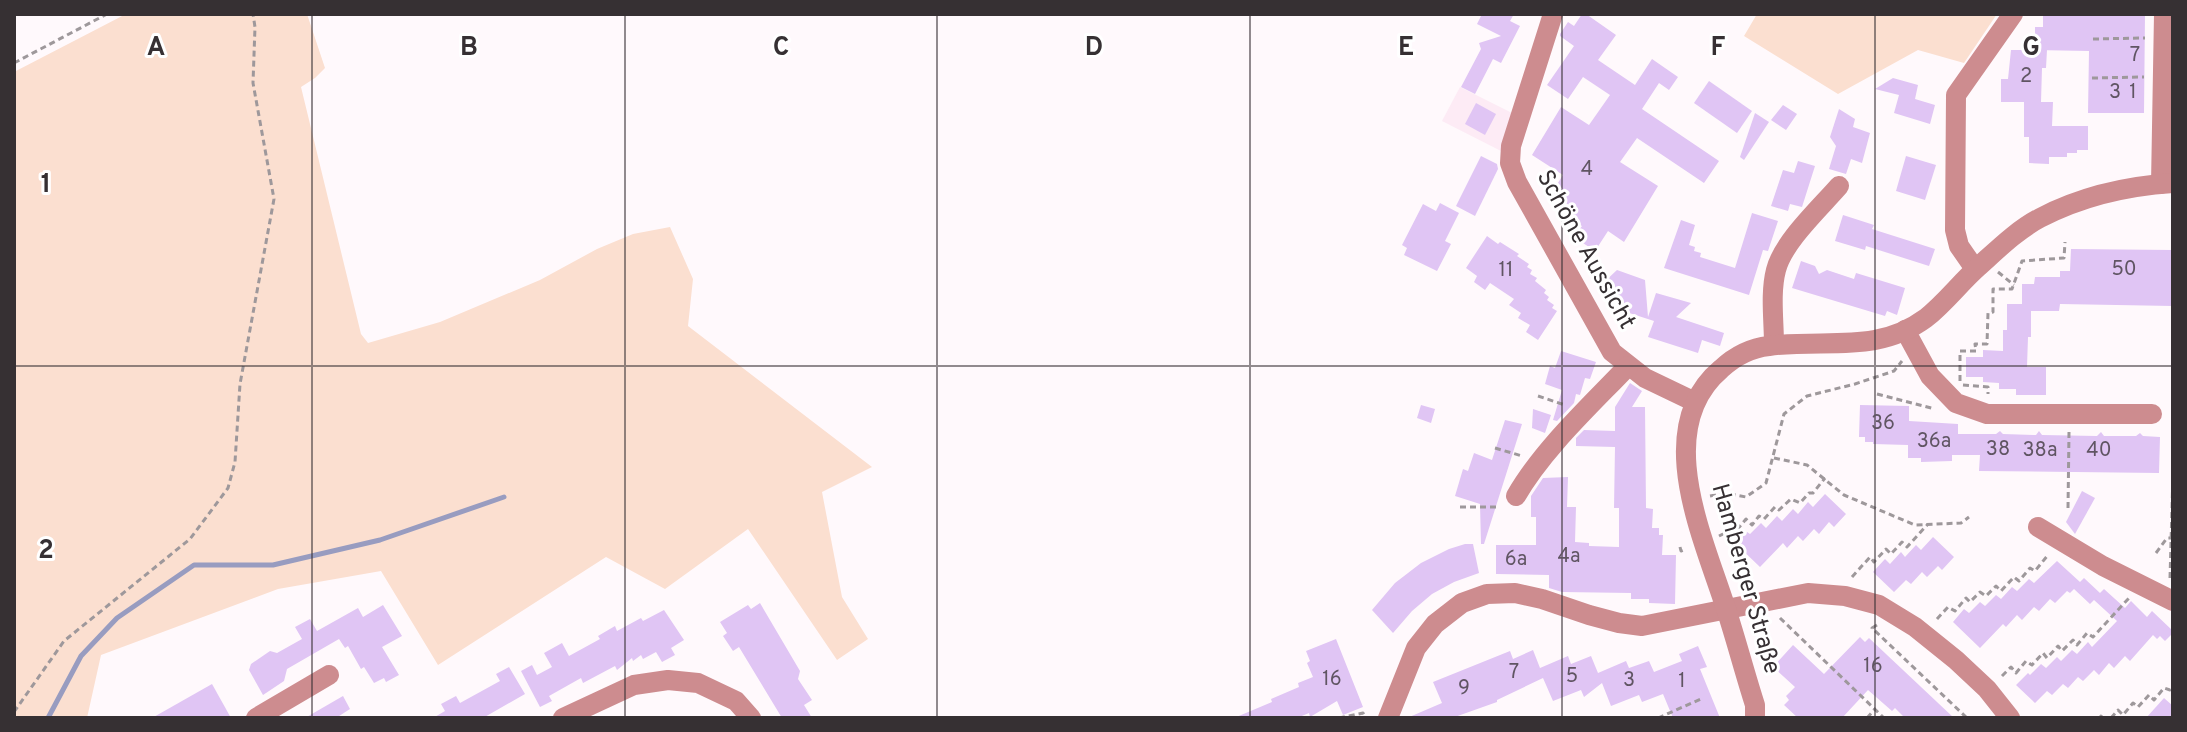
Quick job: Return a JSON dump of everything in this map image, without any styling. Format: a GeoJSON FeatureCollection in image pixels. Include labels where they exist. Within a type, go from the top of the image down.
{"type":"FeatureCollection","features":[{"type":"Feature","properties":{"kind":"street","name":"Schöne Aussicht"},"geometry":{"type":"LineString","coordinates":[[1553,14],[1511,146],[1510,163],[1517,182],[1612,352],[1645,378],[1695,402]]}},
{"type":"Feature","properties":{"kind":"street"},"geometry":{"type":"LineString","coordinates":[[1975,269],[1959,246],[1955,230],[1956,95],[2013,14]]}},
{"type":"Feature","properties":{"kind":"street"},"geometry":{"type":"LineString","coordinates":[[2164,14],[2167,183]]}},
{"type":"Feature","properties":{"kind":"street","name":"Hamberger Straße"},"geometry":{"type":"LineString","coordinates":[[1755,718],[1755,705],[1703,543],[1686,465],[1687,429],[1695,402],[1711,377],[1733,358],[1755,348],[1859,344],[1890,336],[1910,338],[1975,269],[2038,219],[2076,202],[2104,194],[2167,183]]}},
{"type":"Feature","properties":{"kind":"street"},"geometry":{"type":"LineString","coordinates":[[1774,345],[1774,279],[1777,266],[1788,245],[1839,186]]}},
{"type":"Feature","properties":{"kind":"street"},"geometry":{"type":"LineString","coordinates":[[1910,338],[1930,376],[1956,403],[1987,414],[2152,414]]}},
{"type":"Feature","properties":{"kind":"street","name":"Schöne Aussicht"},"geometry":{"type":"LineString","coordinates":[[1516,496],[1540,462],[1628,366]]}},
{"type":"Feature","properties":{"kind":"street"},"geometry":{"type":"LineString","coordinates":[[2038,527],[2103,566],[2170,599]]}},
{"type":"Feature","properties":{"kind":"street"},"geometry":{"type":"LineString","coordinates":[[1388,718],[1416,648],[1435,624],[1462,603],[1487,594],[1515,593],[1619,623],[1642,626],[1808,593],[1845,596],[1879,605],[1923,633],[1987,689],[2010,718]]}},
{"type":"Feature","properties":{"kind":"street"},"geometry":{"type":"LineString","coordinates":[[256,718],[329,675]]}},
{"type":"Feature","properties":{"kind":"street"},"geometry":{"type":"LineString","coordinates":[[563,718],[634,685],[668,680],[698,683],[736,701],[751,718]]}},
{"type":"Feature","properties":{"kind":"path"},"geometry":{"type":"LineString","coordinates":[[14,63],[107,14]]}},
{"type":"Feature","properties":{"kind":"path"},"geometry":{"type":"LineString","coordinates":[[14,712],[64,641],[190,539],[228,488],[235,462],[240,384],[274,199],[253,83],[253,14]]}},
{"type":"Feature","properties":{"kind":"path"},"geometry":{"type":"LineString","coordinates":[[2093,39],[2163,38]]}},
{"type":"Feature","properties":{"kind":"path"},"geometry":{"type":"LineString","coordinates":[[2092,78],[2163,77]]}},
{"type":"Feature","properties":{"kind":"path"},"geometry":{"type":"LineString","coordinates":[[1987,414],[1988,387],[1959,385],[1960,351],[1976,351],[1975,344],[1987,344],[1988,313],[1993,312],[1993,289],[2012,289],[2022,261],[2064,258],[2065,242]]}},
{"type":"Feature","properties":{"kind":"path"},"geometry":{"type":"LineString","coordinates":[[1692,500],[1726,493],[1746,497],[1766,483],[1784,414],[1807,396],[1894,371],[1910,338]]}},
{"type":"Feature","properties":{"kind":"path"},"geometry":{"type":"LineString","coordinates":[[1877,394],[1932,409],[1960,404]]}},
{"type":"Feature","properties":{"kind":"path"},"geometry":{"type":"LineString","coordinates":[[1538,396],[1585,412]]}},
{"type":"Feature","properties":{"kind":"path"},"geometry":{"type":"LineString","coordinates":[[2068,508],[2069,414]]}},
{"type":"Feature","properties":{"kind":"path"},"geometry":{"type":"LineString","coordinates":[[2170,599],[2173,436]]}},
{"type":"Feature","properties":{"kind":"path"},"geometry":{"type":"LineString","coordinates":[[1495,448],[1540,462]]}},
{"type":"Feature","properties":{"kind":"path"},"geometry":{"type":"LineString","coordinates":[[1774,458],[1807,465],[1844,495],[1915,525],[1961,523],[1969,517]]}},
{"type":"Feature","properties":{"kind":"path"},"geometry":{"type":"LineString","coordinates":[[1703,543],[1731,530],[1736,531],[1746,519],[1752,525],[1759,516],[1764,519],[1775,507],[1779,510],[1791,499],[1800,503],[1825,478]]}},
{"type":"Feature","properties":{"kind":"path"},"geometry":{"type":"LineString","coordinates":[[1460,507],[1508,505],[1516,496]]}},
{"type":"Feature","properties":{"kind":"path"},"geometry":{"type":"LineString","coordinates":[[1845,596],[1852,576],[1870,557],[1874,562],[1886,549],[1891,554],[1902,542],[1907,547],[1929,523]]}},
{"type":"Feature","properties":{"kind":"path"},"geometry":{"type":"LineString","coordinates":[[2156,553],[2167,538],[2172,538]]}},
{"type":"Feature","properties":{"kind":"path"},"geometry":{"type":"LineString","coordinates":[[1923,633],[1948,607],[1955,611],[1966,598],[1970,602],[1980,592],[1986,596],[1996,586],[2001,591],[2014,577],[2019,581],[2030,568],[2035,571],[2060,541]]}},
{"type":"Feature","properties":{"kind":"path"},"geometry":{"type":"LineString","coordinates":[[1987,689],[2011,667],[2016,673],[2026,661],[2032,665],[2043,653],[2047,658],[2058,646],[2062,651],[2073,640],[2077,645],[2087,633],[2093,637],[2141,585]]}},
{"type":"Feature","properties":{"kind":"path"},"geometry":{"type":"LineString","coordinates":[[1763,602],[1884,718]]}},
{"type":"Feature","properties":{"kind":"path"},"geometry":{"type":"LineString","coordinates":[[1885,630],[1878,624],[1872,628],[1967,718]]}},
{"type":"Feature","properties":{"kind":"path"},"geometry":{"type":"LineString","coordinates":[[2111,718],[2118,710],[2123,715],[2133,703],[2138,707],[2149,695],[2154,700],[2164,688],[2170,690],[2173,687]]}},
{"type":"Feature","properties":{"kind":"path"},"geometry":{"type":"LineString","coordinates":[[1658,718],[1701,699]]}},
{"type":"Feature","properties":{"kind":"path"},"geometry":{"type":"LineString","coordinates":[[1867,718],[1875,709]]}},
{"type":"Feature","properties":{"kind":"path"},"geometry":{"type":"LineString","coordinates":[[1339,718],[1363,713],[1366,718]]}},
{"type":"Feature","properties":{"kind":"shaded area"},"geometry":{"type":"Polygon","coordinates":[[[126,14],[307,14],[325,68],[301,87],[361,334],[368,343],[440,322],[540,280],[597,249],[633,234],[670,227],[693,279],[688,326],[872,467],[822,492],[842,597],[868,639],[837,660],[748,529],[665,589],[606,557],[438,665],[381,571],[278,589],[101,655],[87,718],[14,718],[14,72],[126,14]]]}},
{"type":"Feature","properties":{"kind":"shaded area"},"geometry":{"type":"Polygon","coordinates":[[[1757,14],[1997,14],[1964,63],[1918,50],[1838,94],[1744,36],[1757,14]]]}},
{"type":"Feature","properties":{"kind":"shaded area"},"geometry":{"type":"Polygon","coordinates":[[[1460,87],[1516,115],[1503,152],[1442,121],[1460,87]]]}},
{"type":"Feature","properties":{"kind":"building"},"geometry":{"type":"Polygon","coordinates":[[[1482,14],[1514,14],[1510,21],[1520,26],[1501,63],[1493,59],[1475,94],[1461,87],[1481,49],[1479,43],[1501,36],[1477,24],[1482,14]]]}},
{"type":"Feature","properties":{"kind":"building"},"geometry":{"type":"Polygon","coordinates":[[[1582,14],[1616,35],[1598,60],[1635,85],[1652,59],[1678,77],[1669,90],[1659,83],[1642,109],[1719,161],[1704,183],[1637,138],[1620,162],[1658,186],[1624,242],[1608,231],[1595,251],[1574,237],[1582,226],[1566,216],[1572,207],[1551,194],[1563,175],[1532,155],[1561,107],[1589,125],[1610,95],[1583,77],[1568,99],[1547,85],[1574,46],[1560,34],[1568,22],[1574,26],[1582,14]]]}},
{"type":"Feature","properties":{"kind":"building"},"geometry":{"type":"Polygon","coordinates":[[[2045,14],[2145,14],[2144,113],[2088,113],[2089,51],[2035,50],[2035,27],[2043,27],[2045,14]]]}},
{"type":"Feature","properties":{"kind":"building"},"geometry":{"type":"Polygon","coordinates":[[[2011,50],[2047,50],[2046,68],[2042,68],[2041,102],[2053,102],[2052,126],[2088,126],[2088,150],[2067,153],[2067,157],[2049,157],[2049,164],[2029,163],[2029,137],[2024,137],[2024,102],[2001,102],[2001,79],[2008,79],[2011,50]]]}},
{"type":"Feature","properties":{"kind":"building"},"geometry":{"type":"Polygon","coordinates":[[[1893,78],[1918,85],[1915,99],[1935,105],[1930,124],[1894,113],[1899,95],[1875,89],[1893,78]]]}},
{"type":"Feature","properties":{"kind":"building"},"geometry":{"type":"Polygon","coordinates":[[[1709,81],[1752,111],[1737,133],[1694,103],[1709,81]]]}},
{"type":"Feature","properties":{"kind":"building"},"geometry":{"type":"Polygon","coordinates":[[[1476,103],[1496,114],[1485,135],[1465,124],[1476,103]]]}},
{"type":"Feature","properties":{"kind":"building"},"geometry":{"type":"Polygon","coordinates":[[[1783,105],[1797,114],[1786,130],[1771,120],[1783,105]]]}},
{"type":"Feature","properties":{"kind":"building"},"geometry":{"type":"Polygon","coordinates":[[[1839,109],[1855,119],[1853,127],[1870,133],[1862,163],[1851,159],[1846,174],[1829,169],[1836,146],[1830,137],[1839,109]]]}},
{"type":"Feature","properties":{"kind":"building"},"geometry":{"type":"Polygon","coordinates":[[[1755,113],[1769,122],[1744,160],[1740,157],[1755,113]]]}},
{"type":"Feature","properties":{"kind":"building"},"geometry":{"type":"Polygon","coordinates":[[[1481,156],[1497,164],[1498,169],[1475,216],[1456,206],[1481,156]]]}},
{"type":"Feature","properties":{"kind":"building"},"geometry":{"type":"Polygon","coordinates":[[[1906,156],[1936,165],[1925,200],[1896,191],[1906,156]]]}},
{"type":"Feature","properties":{"kind":"building"},"geometry":{"type":"Polygon","coordinates":[[[1798,161],[1815,166],[1802,207],[1790,204],[1788,211],[1771,206],[1783,170],[1794,173],[1798,161]]]}},
{"type":"Feature","properties":{"kind":"building"},"geometry":{"type":"Polygon","coordinates":[[[1440,203],[1459,213],[1445,241],[1451,244],[1437,271],[1404,255],[1407,248],[1402,245],[1423,204],[1436,211],[1440,203]]]}},
{"type":"Feature","properties":{"kind":"building"},"geometry":{"type":"Polygon","coordinates":[[[1752,213],[1778,221],[1768,251],[1763,250],[1749,295],[1664,268],[1681,220],[1695,225],[1689,245],[1701,253],[1700,257],[1735,268],[1752,213]]]}},
{"type":"Feature","properties":{"kind":"building"},"geometry":{"type":"Polygon","coordinates":[[[1843,215],[1874,225],[1872,229],[1935,249],[1929,266],[1866,246],[1865,250],[1835,241],[1843,215]]]}},
{"type":"Feature","properties":{"kind":"building"},"geometry":{"type":"Polygon","coordinates":[[[1487,236],[1519,254],[1517,256],[1529,264],[1530,274],[1546,290],[1547,300],[1557,311],[1538,340],[1526,332],[1530,325],[1518,318],[1521,313],[1509,305],[1514,299],[1490,283],[1485,290],[1474,282],[1477,276],[1466,268],[1487,236]]]}},
{"type":"Feature","properties":{"kind":"building"},"geometry":{"type":"Polygon","coordinates":[[[2071,249],[2173,250],[2173,306],[2060,304],[2059,311],[2031,311],[2027,367],[2046,367],[2046,395],[2016,395],[2016,389],[1999,389],[1999,383],[1983,382],[1983,377],[1966,377],[1966,357],[1983,357],[1983,350],[2003,351],[2007,304],[2022,304],[2022,284],[2034,284],[2035,277],[2060,277],[2060,271],[2070,271],[2071,249]]]}},
{"type":"Feature","properties":{"kind":"building"},"geometry":{"type":"Polygon","coordinates":[[[1801,261],[1815,266],[1819,274],[1827,270],[1854,279],[1856,273],[1905,288],[1897,315],[1887,311],[1885,316],[1792,288],[1801,261]]]}},
{"type":"Feature","properties":{"kind":"building"},"geometry":{"type":"Polygon","coordinates":[[[1617,270],[1645,280],[1648,317],[1656,293],[1691,303],[1676,317],[1724,333],[1720,346],[1702,340],[1698,353],[1648,337],[1654,321],[1620,310],[1621,306],[1601,285],[1617,270]]]}},
{"type":"Feature","properties":{"kind":"building"},"geometry":{"type":"Polygon","coordinates":[[[1561,351],[1596,362],[1590,379],[1585,378],[1580,395],[1576,394],[1574,403],[1557,421],[1553,420],[1562,390],[1545,384],[1550,366],[1555,368],[1561,351]]]}},
{"type":"Feature","properties":{"kind":"building"},"geometry":{"type":"Polygon","coordinates":[[[1630,383],[1642,391],[1632,407],[1645,407],[1646,508],[1653,509],[1652,528],[1659,528],[1659,535],[1663,535],[1662,555],[1676,555],[1675,604],[1631,599],[1631,593],[1562,592],[1549,588],[1549,575],[1496,574],[1496,545],[1536,545],[1536,517],[1531,517],[1531,496],[1543,478],[1568,477],[1567,507],[1576,507],[1575,542],[1619,547],[1619,508],[1614,508],[1615,447],[1576,446],[1576,438],[1584,430],[1615,431],[1615,407],[1630,383]]]}},
{"type":"Feature","properties":{"kind":"building"},"geometry":{"type":"Polygon","coordinates":[[[1421,405],[1435,409],[1431,423],[1417,418],[1421,405]]]}},
{"type":"Feature","properties":{"kind":"building"},"geometry":{"type":"Polygon","coordinates":[[[1860,405],[1909,406],[1909,421],[1958,424],[1958,434],[1996,434],[2000,431],[2003,434],[2036,435],[2039,431],[2042,435],[2097,436],[2101,432],[2104,436],[2136,436],[2140,433],[2160,437],[2159,473],[1979,471],[1980,455],[1952,455],[1952,461],[1921,462],[1921,458],[1908,458],[1908,445],[1873,444],[1865,442],[1865,437],[1859,437],[1860,405]]]}},
{"type":"Feature","properties":{"kind":"building"},"geometry":{"type":"Polygon","coordinates":[[[1533,409],[1551,415],[1545,433],[1532,428],[1533,409]]]}},
{"type":"Feature","properties":{"kind":"building"},"geometry":{"type":"Polygon","coordinates":[[[1505,420],[1522,424],[1484,544],[1481,544],[1480,504],[1455,496],[1463,469],[1468,471],[1474,453],[1492,460],[1505,420]]]}},
{"type":"Feature","properties":{"kind":"building"},"geometry":{"type":"Polygon","coordinates":[[[2082,491],[2095,498],[2075,534],[2066,522],[2082,491]]]}},
{"type":"Feature","properties":{"kind":"building"},"geometry":{"type":"Polygon","coordinates":[[[1825,494],[1846,514],[1834,527],[1829,522],[1819,534],[1814,529],[1803,541],[1798,536],[1787,548],[1783,543],[1760,567],[1736,544],[1761,523],[1766,528],[1777,516],[1782,521],[1793,509],[1798,514],[1808,502],[1813,507],[1825,494]]]}},
{"type":"Feature","properties":{"kind":"building"},"geometry":{"type":"Polygon","coordinates":[[[1933,537],[1954,557],[1942,570],[1938,566],[1927,577],[1922,572],[1911,584],[1906,580],[1894,592],[1873,572],[1885,559],[1890,564],[1901,552],[1905,557],[1916,545],[1921,550],[1933,537]]]}},
{"type":"Feature","properties":{"kind":"building"},"geometry":{"type":"Polygon","coordinates":[[[1465,544],[1473,544],[1479,573],[1432,594],[1393,633],[1372,610],[1395,583],[1421,563],[1465,544]]]}},
{"type":"Feature","properties":{"kind":"building"},"geometry":{"type":"Polygon","coordinates":[[[2057,561],[2080,582],[2084,578],[2100,593],[2104,589],[2125,608],[2131,601],[2147,617],[2152,611],[2173,633],[2165,641],[2153,635],[2130,661],[2125,656],[2114,668],[2109,663],[2099,675],[2094,670],[2083,681],[2078,677],[2068,688],[2063,684],[2052,695],[2047,691],[2035,703],[2016,685],[2041,664],[2046,668],[2057,657],[2061,661],[2072,650],[2077,654],[2088,642],[2092,647],[2117,621],[2094,600],[2090,604],[2074,589],[2070,593],[2067,591],[2055,603],[2050,599],[2039,611],[2034,607],[2022,620],[2017,615],[2006,627],[2003,624],[1980,648],[1953,622],[1964,609],[1969,613],[1980,602],[1985,606],[1996,595],[2001,599],[2012,587],[2017,591],[2029,579],[2034,583],[2057,561]]]}},
{"type":"Feature","properties":{"kind":"building"},"geometry":{"type":"Polygon","coordinates":[[[760,603],[800,671],[798,679],[812,700],[804,705],[812,718],[782,718],[739,647],[733,651],[723,636],[727,633],[720,622],[748,605],[751,609],[760,603]]]}},
{"type":"Feature","properties":{"kind":"building"},"geometry":{"type":"Polygon","coordinates":[[[383,605],[402,636],[382,647],[399,675],[386,682],[384,678],[374,683],[364,667],[361,669],[348,646],[345,648],[339,639],[287,669],[284,681],[263,695],[249,670],[251,664],[270,651],[277,653],[302,639],[295,627],[310,619],[317,631],[358,608],[363,617],[383,605]]]}},
{"type":"Feature","properties":{"kind":"building"},"geometry":{"type":"Polygon","coordinates":[[[664,610],[684,640],[671,648],[675,655],[662,662],[656,652],[643,659],[641,655],[633,661],[632,658],[617,670],[615,666],[583,683],[581,678],[549,696],[552,701],[540,707],[521,671],[532,665],[537,675],[552,667],[544,653],[562,643],[569,656],[600,639],[598,636],[615,626],[617,631],[664,610]]]}},
{"type":"Feature","properties":{"kind":"building"},"geometry":{"type":"Polygon","coordinates":[[[1860,637],[1865,642],[1869,638],[1954,718],[1905,718],[1868,690],[1842,718],[1798,718],[1784,705],[1789,700],[1786,696],[1795,687],[1773,667],[1793,645],[1824,674],[1860,637]]]}},
{"type":"Feature","properties":{"kind":"building"},"geometry":{"type":"Polygon","coordinates":[[[1336,639],[1363,707],[1343,715],[1337,701],[1310,717],[1309,713],[1297,718],[1234,718],[1272,702],[1271,699],[1313,677],[1306,651],[1336,639]]]}},
{"type":"Feature","properties":{"kind":"building"},"geometry":{"type":"Polygon","coordinates":[[[1698,646],[1707,667],[1700,669],[1720,718],[1673,718],[1663,694],[1642,702],[1639,695],[1611,706],[1602,683],[1584,697],[1581,690],[1553,701],[1543,678],[1497,702],[1452,718],[1407,718],[1442,703],[1433,682],[1510,651],[1513,659],[1533,650],[1540,668],[1568,656],[1571,664],[1591,656],[1598,673],[1626,661],[1629,668],[1649,661],[1654,672],[1682,661],[1679,654],[1698,646]]]}},
{"type":"Feature","properties":{"kind":"building"},"geometry":{"type":"Polygon","coordinates":[[[509,667],[525,694],[483,718],[433,718],[445,711],[441,704],[456,696],[460,703],[500,681],[496,674],[509,667]]]}},
{"type":"Feature","properties":{"kind":"building"},"geometry":{"type":"Polygon","coordinates":[[[212,684],[231,718],[152,718],[212,684]]]}},
{"type":"Feature","properties":{"kind":"building"},"geometry":{"type":"Polygon","coordinates":[[[343,696],[350,709],[336,718],[305,718],[343,696]]]}},
{"type":"Feature","properties":{"kind":"building"},"geometry":{"type":"Polygon","coordinates":[[[2164,698],[2173,706],[2173,718],[2146,718],[2164,698]]]}},
{"type":"Feature","properties":{"kind":"waterway"},"geometry":{"type":"LineString","coordinates":[[48,718],[81,656],[117,618],[194,565],[273,565],[380,540],[504,497]]}}]}
